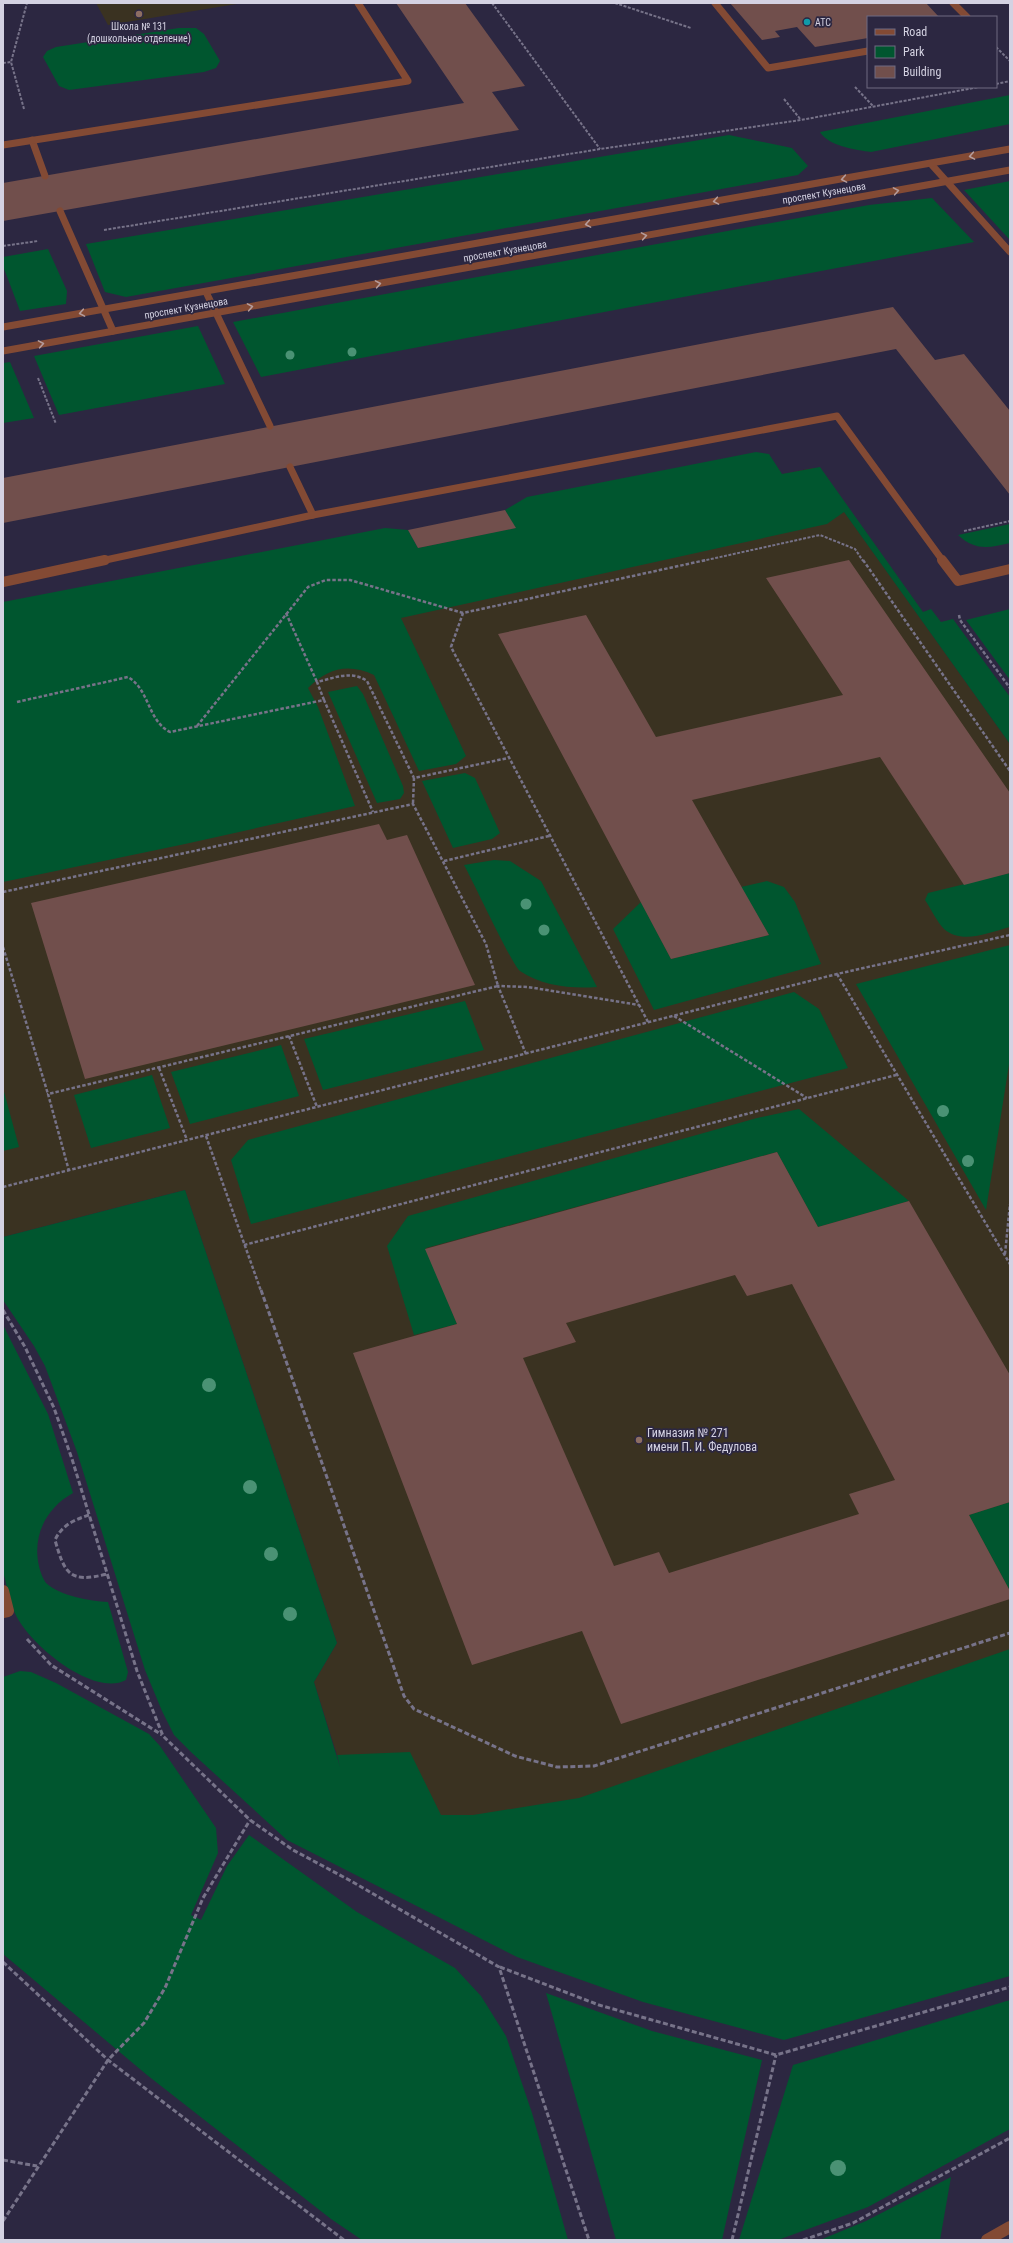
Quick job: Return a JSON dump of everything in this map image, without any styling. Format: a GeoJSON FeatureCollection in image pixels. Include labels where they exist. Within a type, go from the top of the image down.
{"type":"FeatureCollection","features":[{"type":"Feature","properties":{"kind":"street"},"geometry":{"type":"LineString","coordinates":[[3,145],[408,80],[358,3]]}},
{"type":"Feature","properties":{"kind":"street"},"geometry":{"type":"LineString","coordinates":[[715,3],[768,68],[867,51]]}},
{"type":"Feature","properties":{"kind":"street"},"geometry":{"type":"LineString","coordinates":[[953,3],[966,16]]}},
{"type":"Feature","properties":{"kind":"street"},"geometry":{"type":"LineString","coordinates":[[32,140],[45,176]]}},
{"type":"Feature","properties":{"kind":"street","name":"проспект Кузнецова"},"geometry":{"type":"LineString","coordinates":[[3,328],[1010,149]]}},
{"type":"Feature","properties":{"kind":"street"},"geometry":{"type":"LineString","coordinates":[[931,164],[1010,252]]}},
{"type":"Feature","properties":{"kind":"street","name":"проспект Кузнецова"},"geometry":{"type":"LineString","coordinates":[[3,351],[1010,170]]}},
{"type":"Feature","properties":{"kind":"street"},"geometry":{"type":"LineString","coordinates":[[60,211],[113,331]]}},
{"type":"Feature","properties":{"kind":"street"},"geometry":{"type":"LineString","coordinates":[[206,292],[270,426]]}},
{"type":"Feature","properties":{"kind":"street"},"geometry":{"type":"LineString","coordinates":[[3,582],[313,515],[836,416],[958,581],[1010,570]]}},
{"type":"Feature","properties":{"kind":"street"},"geometry":{"type":"LineString","coordinates":[[290,467],[313,515]]}},
{"type":"Feature","properties":{"kind":"street"},"geometry":{"type":"LineString","coordinates":[[3,1591],[6,1611]]}},
{"type":"Feature","properties":{"kind":"street"},"geometry":{"type":"LineString","coordinates":[[987,2240],[1010,2227]]}},
{"type":"Feature","properties":{"kind":"path"},"geometry":{"type":"LineString","coordinates":[[27,3],[11,62],[32,140]]}},
{"type":"Feature","properties":{"kind":"path"},"geometry":{"type":"LineString","coordinates":[[492,3],[600,149]]}},
{"type":"Feature","properties":{"kind":"path"},"geometry":{"type":"LineString","coordinates":[[615,3],[680,23],[694,29]]}},
{"type":"Feature","properties":{"kind":"path"},"geometry":{"type":"LineString","coordinates":[[997,48],[1010,61]]}},
{"type":"Feature","properties":{"kind":"path"},"geometry":{"type":"LineString","coordinates":[[3,63],[11,62]]}},
{"type":"Feature","properties":{"kind":"path"},"geometry":{"type":"LineString","coordinates":[[997,84],[1010,81]]}},
{"type":"Feature","properties":{"kind":"path"},"geometry":{"type":"LineString","coordinates":[[3,246],[600,149],[801,120],[974,88]]}},
{"type":"Feature","properties":{"kind":"path"},"geometry":{"type":"LineString","coordinates":[[37,374],[56,424]]}},
{"type":"Feature","properties":{"kind":"path"},"geometry":{"type":"LineString","coordinates":[[927,539],[1010,521]]}},
{"type":"Feature","properties":{"kind":"path"},"geometry":{"type":"LineString","coordinates":[[197,726],[286,613],[308,587],[320,580],[339,578],[463,613],[820,535],[856,549],[1010,771]]}},
{"type":"Feature","properties":{"kind":"path"},"geometry":{"type":"LineString","coordinates":[[958,581],[955,593],[960,620],[1010,688]]}},
{"type":"Feature","properties":{"kind":"path"},"geometry":{"type":"LineString","coordinates":[[286,613],[373,812]]}},
{"type":"Feature","properties":{"kind":"path"},"geometry":{"type":"LineString","coordinates":[[463,613],[451,647],[648,1022]]}},
{"type":"Feature","properties":{"kind":"path"},"geometry":{"type":"LineString","coordinates":[[317,682],[353,675],[361,676],[366,681],[414,778],[413,804],[486,944],[498,986],[526,1054]]}},
{"type":"Feature","properties":{"kind":"path"},"geometry":{"type":"LineString","coordinates":[[17,702],[128,677],[136,681],[143,689],[155,721],[163,729],[170,732],[324,700]]}},
{"type":"Feature","properties":{"kind":"path"},"geometry":{"type":"LineString","coordinates":[[414,778],[508,758]]}},
{"type":"Feature","properties":{"kind":"path"},"geometry":{"type":"LineString","coordinates":[[3,892],[413,804]]}},
{"type":"Feature","properties":{"kind":"path"},"geometry":{"type":"LineString","coordinates":[[444,861],[549,836]]}},
{"type":"Feature","properties":{"kind":"path"},"geometry":{"type":"LineString","coordinates":[[3,1187],[837,974],[1010,935]]}},
{"type":"Feature","properties":{"kind":"path"},"geometry":{"type":"LineString","coordinates":[[3,947],[70,1170]]}},
{"type":"Feature","properties":{"kind":"path"},"geometry":{"type":"LineString","coordinates":[[837,974],[1010,1264]]}},
{"type":"Feature","properties":{"kind":"path"},"geometry":{"type":"LineString","coordinates":[[48,1094],[498,986],[528,987],[639,1005]]}},
{"type":"Feature","properties":{"kind":"path"},"geometry":{"type":"LineString","coordinates":[[674,1016],[807,1098]]}},
{"type":"Feature","properties":{"kind":"path"},"geometry":{"type":"LineString","coordinates":[[290,1036],[317,1107]]}},
{"type":"Feature","properties":{"kind":"path"},"geometry":{"type":"LineString","coordinates":[[159,1068],[187,1140]]}},
{"type":"Feature","properties":{"kind":"path"},"geometry":{"type":"LineString","coordinates":[[244,1245],[896,1075]]}},
{"type":"Feature","properties":{"kind":"path"},"geometry":{"type":"LineString","coordinates":[[206,1136],[404,1696],[414,1709],[515,1756],[557,1767],[594,1766],[1010,1633]]}},
{"type":"Feature","properties":{"kind":"path"},"geometry":{"type":"LineString","coordinates":[[1005,1254],[1010,1204]]}},
{"type":"Feature","properties":{"kind":"path"},"geometry":{"type":"LineString","coordinates":[[3,1310],[40,1376],[72,1459],[137,1671],[163,1736]]}},
{"type":"Feature","properties":{"kind":"path"},"geometry":{"type":"LineString","coordinates":[[89,1515],[70,1521],[60,1528],[55,1540],[63,1569],[72,1576],[85,1580],[108,1574]]}},
{"type":"Feature","properties":{"kind":"path"},"geometry":{"type":"LineString","coordinates":[[6,1611],[22,1634],[51,1665],[163,1736],[250,1820],[293,1850],[351,1881],[460,1946],[499,1967],[599,2005],[776,2055],[1010,1987]]}},
{"type":"Feature","properties":{"kind":"path"},"geometry":{"type":"LineString","coordinates":[[3,2221],[37,2166],[108,2060],[144,2023],[165,1988],[203,1898],[250,1820]]}},
{"type":"Feature","properties":{"kind":"path"},"geometry":{"type":"LineString","coordinates":[[3,1962],[108,2060],[344,2240]]}},
{"type":"Feature","properties":{"kind":"path"},"geometry":{"type":"LineString","coordinates":[[499,1967],[589,2240]]}},
{"type":"Feature","properties":{"kind":"path"},"geometry":{"type":"LineString","coordinates":[[732,2240],[776,2055]]}},
{"type":"Feature","properties":{"kind":"path"},"geometry":{"type":"LineString","coordinates":[[803,2240],[853,2223],[1010,2138]]}},
{"type":"Feature","properties":{"kind":"path"},"geometry":{"type":"LineString","coordinates":[[3,2160],[37,2166]]}},
{"type":"Feature","properties":{"kind":"shaded area","name":"Школа № 131 (дошкольное отделение)"},"geometry":{"type":"Polygon","coordinates":[[[96,3],[243,3],[108,25],[96,3]]]}},
{"type":"Feature","properties":{"kind":"shaded area","name":"Гимназия № 271 имени П. И. Федулова"},"geometry":{"type":"Polygon","coordinates":[[[813,468],[1010,744],[1010,1947],[373,1869],[314,1682],[337,1643],[185,1190],[3,1237],[3,632],[813,468]]]}},
{"type":"Feature","properties":{"kind":"green space"},"geometry":{"type":"Polygon","coordinates":[[[179,28],[196,28],[204,34],[220,61],[216,68],[204,72],[69,90],[59,86],[43,57],[47,51],[56,47],[179,28]]]}},
{"type":"Feature","properties":{"kind":"green space"},"geometry":{"type":"Polygon","coordinates":[[[1010,95],[1010,124],[871,152],[836,144],[829,141],[820,132],[1010,95]]]}},
{"type":"Feature","properties":{"kind":"green space"},"geometry":{"type":"Polygon","coordinates":[[[729,135],[792,148],[808,166],[798,175],[126,297],[105,292],[86,244],[729,135]]]}},
{"type":"Feature","properties":{"kind":"green space"},"geometry":{"type":"Polygon","coordinates":[[[1010,181],[1010,239],[1009,239],[964,190],[1010,181]]]}},
{"type":"Feature","properties":{"kind":"green space"},"geometry":{"type":"Polygon","coordinates":[[[932,198],[974,242],[261,377],[233,322],[869,205],[932,198]]]}},
{"type":"Feature","properties":{"kind":"green space"},"geometry":{"type":"Polygon","coordinates":[[[48,249],[67,291],[66,304],[20,311],[3,266],[3,257],[48,249]]]}},
{"type":"Feature","properties":{"kind":"green space"},"geometry":{"type":"Polygon","coordinates":[[[198,326],[225,384],[59,415],[34,356],[198,326]]]}},
{"type":"Feature","properties":{"kind":"green space"},"geometry":{"type":"Polygon","coordinates":[[[10,362],[34,418],[3,423],[3,363],[10,362]]]}},
{"type":"Feature","properties":{"kind":"green space"},"geometry":{"type":"Polygon","coordinates":[[[756,452],[769,454],[782,474],[820,467],[923,612],[931,609],[941,622],[953,619],[1010,697],[1010,744],[844,512],[827,524],[401,618],[466,756],[456,764],[419,771],[374,675],[356,669],[331,672],[323,676],[308,688],[318,707],[355,806],[185,844],[3,882],[3,602],[385,528],[408,530],[418,548],[515,528],[505,510],[527,497],[756,452]]]}},
{"type":"Feature","properties":{"kind":"green space"},"geometry":{"type":"Polygon","coordinates":[[[1010,524],[1010,543],[1002,545],[989,547],[976,546],[970,544],[958,535],[1010,524]]]}},
{"type":"Feature","properties":{"kind":"green space"},"geometry":{"type":"Polygon","coordinates":[[[1010,609],[1010,680],[966,620],[1010,609]]]}},
{"type":"Feature","properties":{"kind":"green space"},"geometry":{"type":"Polygon","coordinates":[[[357,686],[363,694],[403,786],[404,793],[400,799],[377,803],[328,692],[357,686]]]}},
{"type":"Feature","properties":{"kind":"green space"},"geometry":{"type":"Polygon","coordinates":[[[465,773],[475,778],[500,833],[492,839],[453,848],[422,781],[465,773]]]}},
{"type":"Feature","properties":{"kind":"green space"},"geometry":{"type":"Polygon","coordinates":[[[494,860],[510,861],[541,881],[597,987],[567,987],[547,983],[520,971],[501,939],[464,865],[494,860]]]}},
{"type":"Feature","properties":{"kind":"green space"},"geometry":{"type":"Polygon","coordinates":[[[1010,873],[1010,927],[968,937],[951,934],[941,926],[925,900],[928,893],[1010,873]]]}},
{"type":"Feature","properties":{"kind":"green space"},"geometry":{"type":"Polygon","coordinates":[[[767,881],[784,887],[795,902],[821,964],[654,1010],[613,929],[641,902],[671,959],[769,935],[741,887],[767,881]]]}},
{"type":"Feature","properties":{"kind":"green space"},"geometry":{"type":"Polygon","coordinates":[[[1010,945],[1010,1058],[986,1210],[856,984],[1010,945]]]}},
{"type":"Feature","properties":{"kind":"green space"},"geometry":{"type":"Polygon","coordinates":[[[794,992],[819,1009],[848,1068],[251,1224],[231,1160],[248,1140],[794,992]]]}},
{"type":"Feature","properties":{"kind":"green space"},"geometry":{"type":"Polygon","coordinates":[[[465,1001],[484,1050],[323,1090],[304,1039],[465,1001]]]}},
{"type":"Feature","properties":{"kind":"green space"},"geometry":{"type":"Polygon","coordinates":[[[281,1045],[299,1096],[190,1124],[171,1072],[281,1045]]]}},
{"type":"Feature","properties":{"kind":"green space"},"geometry":{"type":"Polygon","coordinates":[[[152,1075],[170,1128],[91,1148],[74,1095],[152,1075]]]}},
{"type":"Feature","properties":{"kind":"green space"},"geometry":{"type":"Polygon","coordinates":[[[3,1088],[19,1147],[3,1151],[3,1088]]]}},
{"type":"Feature","properties":{"kind":"green space"},"geometry":{"type":"Polygon","coordinates":[[[799,1109],[909,1201],[818,1227],[777,1152],[426,1248],[457,1324],[414,1335],[387,1246],[408,1216],[757,1118],[799,1109]]]}},
{"type":"Feature","properties":{"kind":"green space"},"geometry":{"type":"Polygon","coordinates":[[[185,1190],[337,1643],[314,1682],[340,1767],[337,1755],[410,1752],[441,1815],[473,1815],[579,1798],[1010,1649],[1010,1976],[784,2040],[643,2002],[517,1957],[287,1840],[192,1753],[174,1735],[145,1670],[77,1452],[45,1366],[34,1346],[3,1300],[3,1237],[185,1190]]]}},
{"type":"Feature","properties":{"kind":"green space"},"geometry":{"type":"Polygon","coordinates":[[[3,1325],[48,1414],[73,1493],[55,1507],[43,1524],[37,1555],[41,1573],[46,1583],[52,1588],[84,1599],[108,1602],[128,1672],[126,1680],[112,1683],[96,1681],[79,1674],[62,1664],[32,1637],[21,1624],[12,1606],[3,1572],[3,1325]]]}},
{"type":"Feature","properties":{"kind":"green space"},"geometry":{"type":"Polygon","coordinates":[[[1010,1502],[1010,1591],[969,1515],[1010,1502]]]}},
{"type":"Feature","properties":{"kind":"green space"},"geometry":{"type":"Polygon","coordinates":[[[20,1671],[31,1672],[56,1683],[149,1734],[160,1746],[216,1828],[218,1853],[191,1915],[201,1920],[227,1866],[249,1835],[357,1912],[455,1968],[481,1996],[506,2036],[532,2113],[568,2240],[362,2240],[331,2219],[147,2075],[3,1954],[3,1677],[20,1671]]]}},
{"type":"Feature","properties":{"kind":"green space"},"geometry":{"type":"Polygon","coordinates":[[[546,1993],[652,2031],[762,2060],[722,2240],[616,2240],[546,1993]]]}},
{"type":"Feature","properties":{"kind":"green space"},"geometry":{"type":"Polygon","coordinates":[[[1010,2000],[1010,2129],[868,2207],[778,2240],[739,2240],[793,2065],[1010,2000]]]}},
{"type":"Feature","properties":{"kind":"green space"},"geometry":{"type":"Polygon","coordinates":[[[951,2177],[940,2240],[820,2240],[866,2221],[951,2177]]]}},
{"type":"Feature","properties":{"kind":"building"},"geometry":{"type":"Polygon","coordinates":[[[396,3],[465,3],[525,86],[492,92],[519,130],[3,221],[3,183],[464,103],[396,3]]]}},
{"type":"Feature","properties":{"kind":"building","name":"АТС"},"geometry":{"type":"Polygon","coordinates":[[[730,3],[926,3],[938,16],[867,16],[867,38],[815,47],[797,27],[775,31],[780,37],[762,40],[730,3]]]}},
{"type":"Feature","properties":{"kind":"building"},"geometry":{"type":"Polygon","coordinates":[[[893,307],[935,360],[964,354],[1010,411],[1010,495],[896,349],[3,523],[3,478],[893,307]]]}},
{"type":"Feature","properties":{"kind":"building"},"geometry":{"type":"Polygon","coordinates":[[[505,510],[516,528],[418,548],[408,530],[505,510]]]}},
{"type":"Feature","properties":{"kind":"building"},"geometry":{"type":"Polygon","coordinates":[[[849,560],[1010,793],[1010,873],[964,885],[880,757],[692,800],[769,935],[671,959],[498,634],[586,615],[656,737],[843,695],[766,578],[849,560]]]}},
{"type":"Feature","properties":{"kind":"building"},"geometry":{"type":"Polygon","coordinates":[[[379,824],[387,840],[407,835],[475,985],[85,1079],[31,903],[379,824]]]}},
{"type":"Feature","properties":{"kind":"building"},"geometry":{"type":"Polygon","coordinates":[[[777,1152],[818,1227],[909,1201],[1010,1375],[1010,1502],[969,1515],[1010,1591],[1010,1599],[621,1724],[582,1631],[472,1665],[353,1353],[457,1324],[425,1249],[777,1152]],[[735,1275],[566,1323],[576,1342],[523,1358],[614,1566],[659,1552],[669,1573],[859,1514],[849,1494],[895,1480],[792,1284],[747,1296],[735,1275]]]}},
{"type":"Feature","properties":{"kind":"place","name":"Школа № 131 (дошкольное отделение)"},"geometry":{"type":"Point","coordinates":[139,14]}},
{"type":"Feature","properties":{"kind":"place","name":"АТС"},"geometry":{"type":"Point","coordinates":[807,22]}},
{"type":"Feature","properties":{"kind":"place","name":"Гимназия № 271 имени П. И. Федулова"},"geometry":{"type":"Point","coordinates":[639,1440]}}]}
